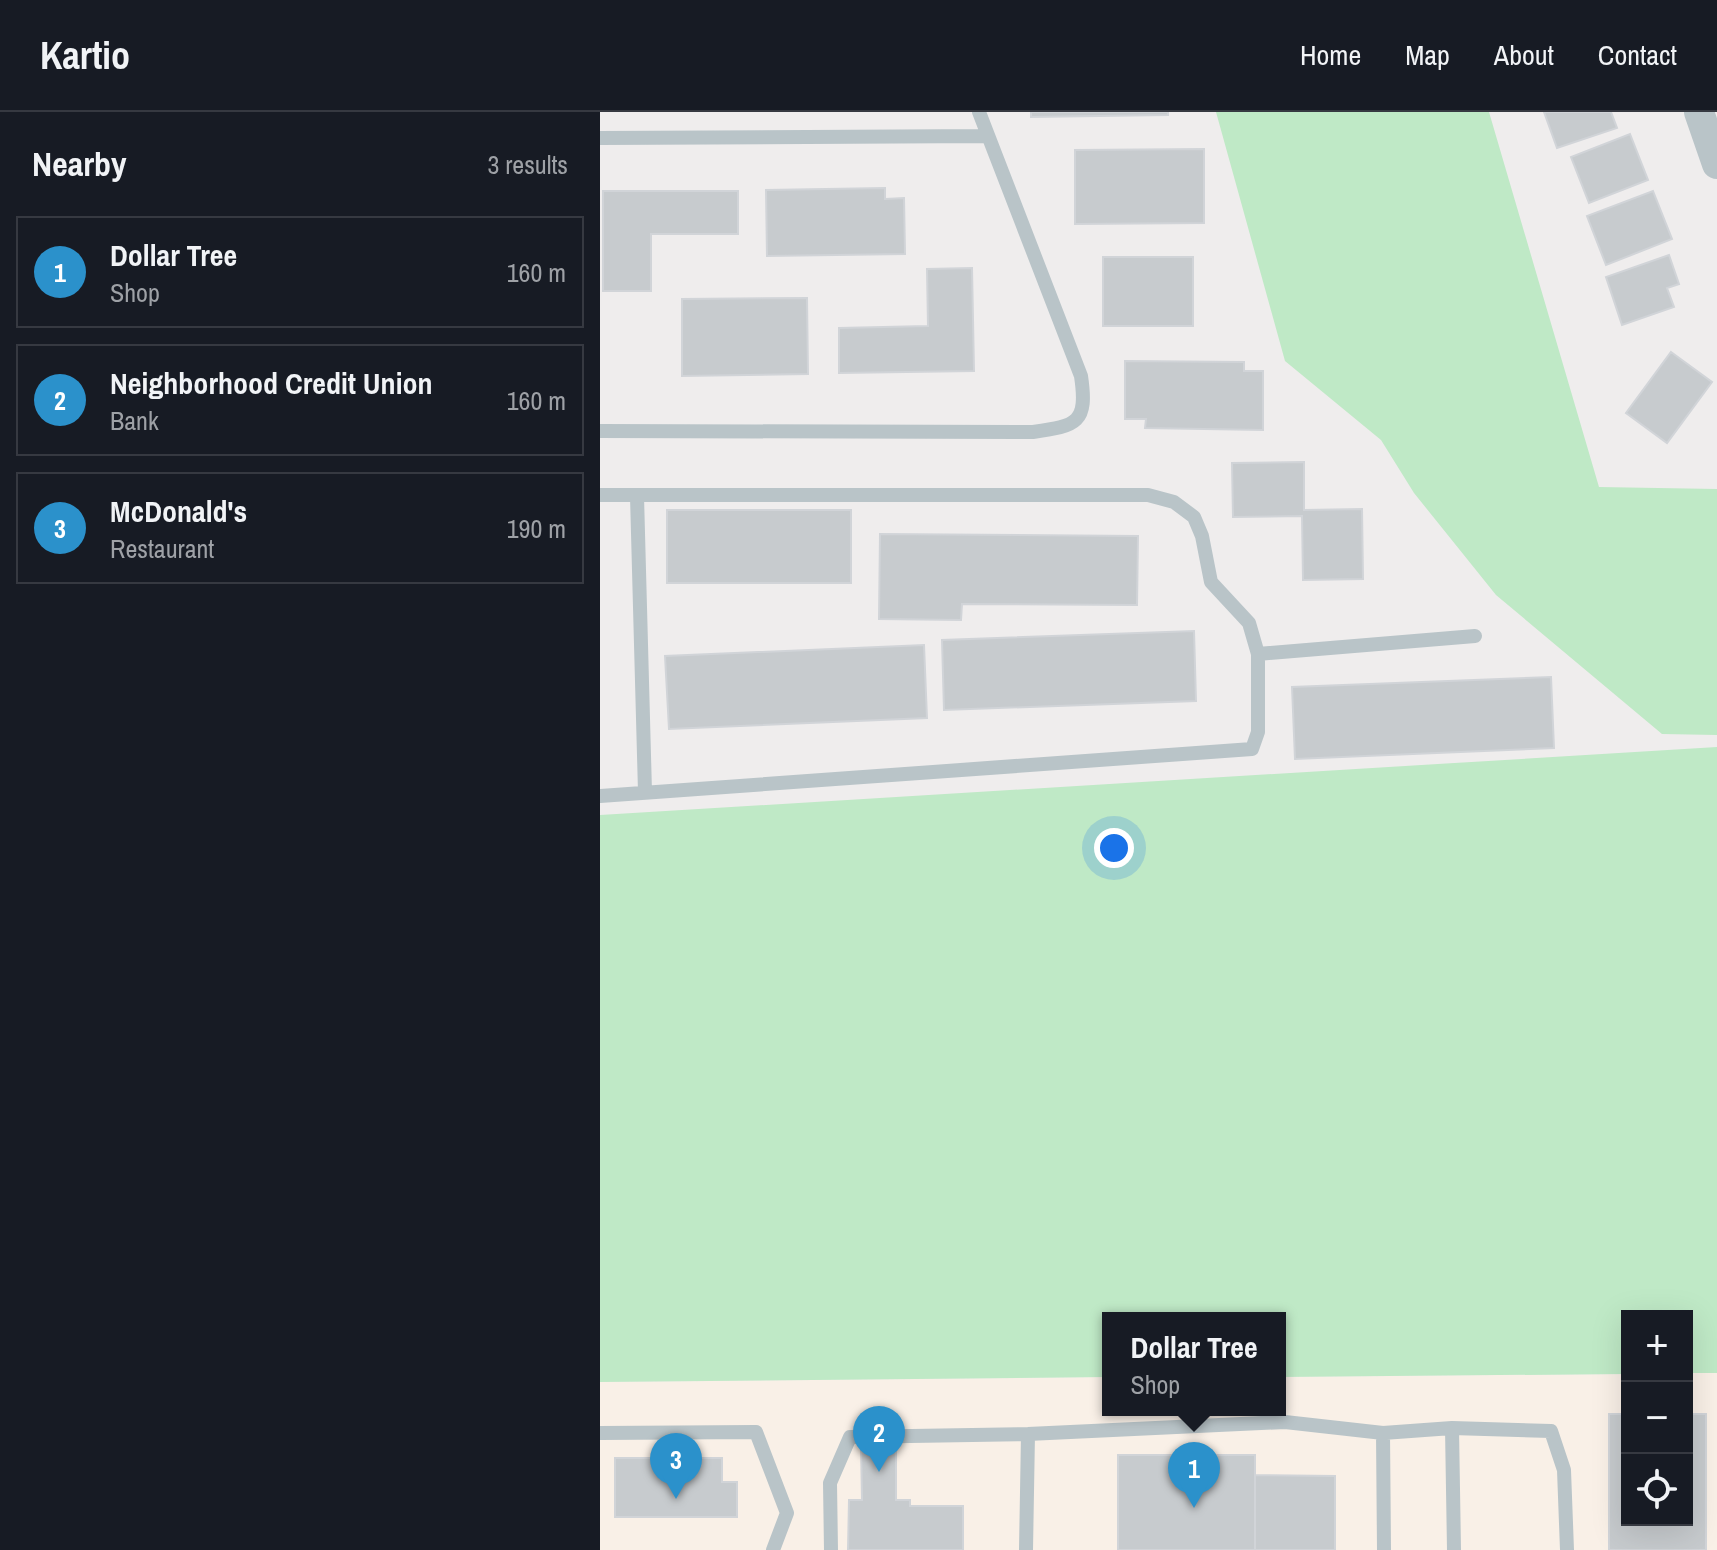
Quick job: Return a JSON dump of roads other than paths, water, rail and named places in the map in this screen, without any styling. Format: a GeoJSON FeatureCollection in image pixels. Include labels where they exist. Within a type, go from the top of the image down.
{"type":"FeatureCollection","features":[{"type":"Feature","properties":{"kind":"street"},"geometry":{"type":"LineString","coordinates":[[1699,112],[1717,164]]}},
{"type":"Feature","properties":{"kind":"lane"},"geometry":{"type":"LineString","coordinates":[[600,431],[1033,432],[1073,424],[1080,416],[1084,397],[1081,376],[979,112]]}},
{"type":"Feature","properties":{"kind":"lane"},"geometry":{"type":"LineString","coordinates":[[600,138],[987,136]]}},
{"type":"Feature","properties":{"kind":"lane"},"geometry":{"type":"LineString","coordinates":[[600,495],[1148,495],[1174,502],[1194,517],[1202,536],[1211,582],[1249,623],[1258,654],[1258,732],[1252,749],[600,796]]}},
{"type":"Feature","properties":{"kind":"lane"},"geometry":{"type":"LineString","coordinates":[[637,496],[645,792]]}},
{"type":"Feature","properties":{"kind":"lane"},"geometry":{"type":"LineString","coordinates":[[1258,654],[1475,636]]}},
{"type":"Feature","properties":{"kind":"lane"},"geometry":{"type":"LineString","coordinates":[[831,1550],[830,1483],[850,1437],[1028,1434],[1285,1422],[1383,1433],[1452,1428],[1551,1431],[1564,1470],[1567,1550]]}},
{"type":"Feature","properties":{"kind":"lane"},"geometry":{"type":"LineString","coordinates":[[1452,1428],[1454,1550]]}},
{"type":"Feature","properties":{"kind":"lane"},"geometry":{"type":"LineString","coordinates":[[600,1433],[756,1432],[787,1513],[773,1550]]}},
{"type":"Feature","properties":{"kind":"lane"},"geometry":{"type":"LineString","coordinates":[[1383,1433],[1384,1550]]}},
{"type":"Feature","properties":{"kind":"lane"},"geometry":{"type":"LineString","coordinates":[[1026,1550],[1028,1434]]}},
{"type":"Feature","properties":{"kind":"place","name":"Neighborhood Credit Union"},"geometry":{"type":"Point","coordinates":[879,1472]}},
{"type":"Feature","properties":{"kind":"place","name":"McDonald's"},"geometry":{"type":"Point","coordinates":[676,1499]}},
{"type":"Feature","properties":{"kind":"place","name":"Dollar Tree"},"geometry":{"type":"Point","coordinates":[1194,1508]}}]}
